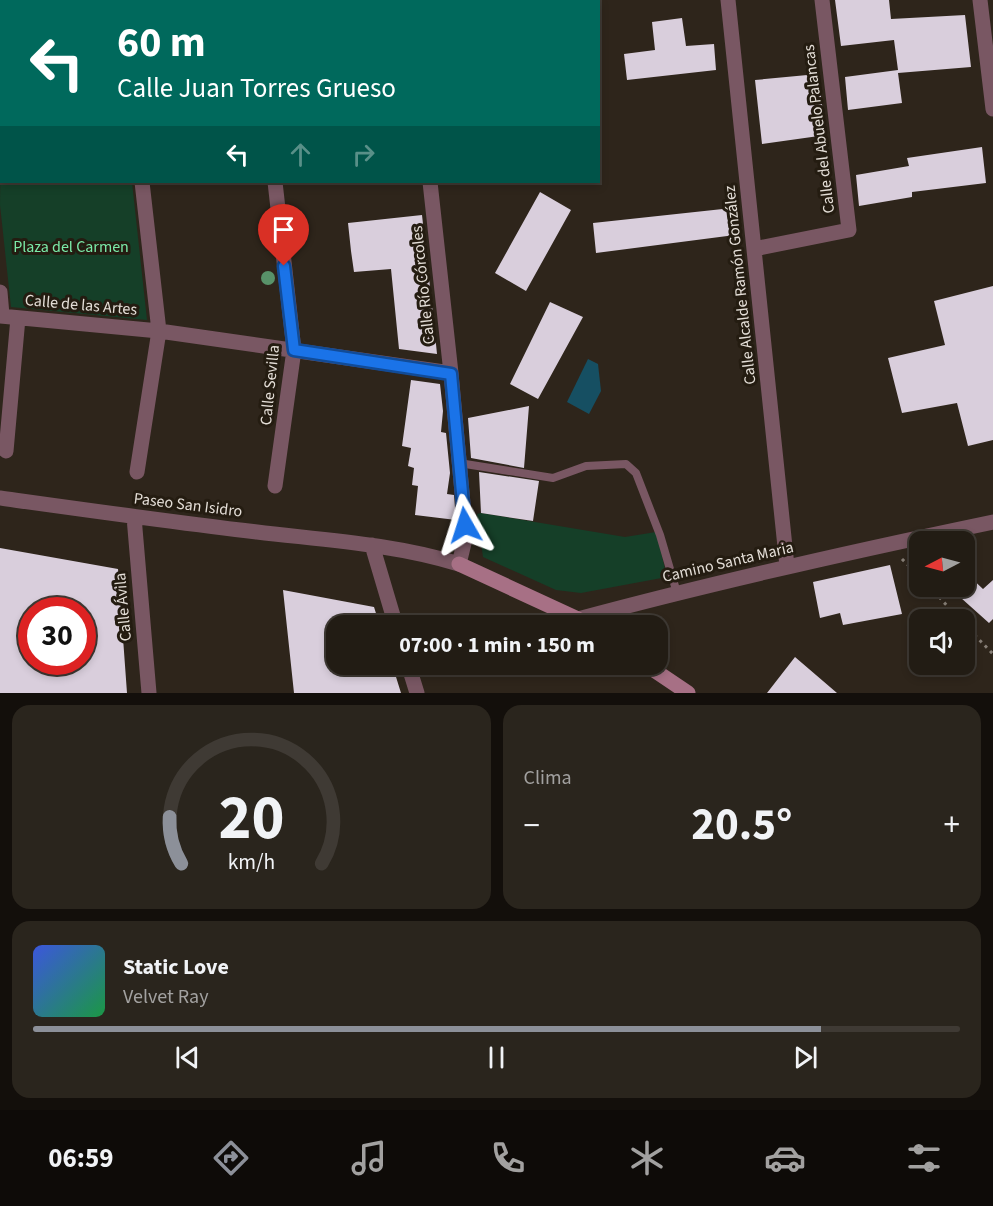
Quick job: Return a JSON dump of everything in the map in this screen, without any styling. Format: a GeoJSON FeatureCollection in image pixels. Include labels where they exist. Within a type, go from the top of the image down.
{"type":"FeatureCollection","features":[{"type":"Feature","properties":{"kind":"main road"},"geometry":{"type":"LineString","coordinates":[[459,564],[567,615]]}},
{"type":"Feature","properties":{"kind":"main road"},"geometry":{"type":"LineString","coordinates":[[661,675],[688,693]]}},
{"type":"Feature","properties":{"kind":"street","name":"Calle Alcalde Ramón González"},"geometry":{"type":"LineString","coordinates":[[728,0],[787,566]]}},
{"type":"Feature","properties":{"kind":"street","name":"Calle del Abuelo Palancas"},"geometry":{"type":"LineString","coordinates":[[754,249],[849,230],[822,0]]}},
{"type":"Feature","properties":{"kind":"street"},"geometry":{"type":"LineString","coordinates":[[980,0],[990,54],[993,109]]}},
{"type":"Feature","properties":{"kind":"street"},"geometry":{"type":"LineString","coordinates":[[137,472],[159,331],[142,183]]}},
{"type":"Feature","properties":{"kind":"street","name":"Calle Sevilla"},"geometry":{"type":"LineString","coordinates":[[275,183],[294,350],[275,486]]}},
{"type":"Feature","properties":{"kind":"street","name":"Calle Río Córcoles"},"geometry":{"type":"LineString","coordinates":[[430,183],[466,535],[459,564]]}},
{"type":"Feature","properties":{"kind":"street"},"geometry":{"type":"LineString","coordinates":[[0,292],[1,316]]}},
{"type":"Feature","properties":{"kind":"street","name":"Calle de las Artes"},"geometry":{"type":"LineString","coordinates":[[1,316],[159,331],[451,374]]}},
{"type":"Feature","properties":{"kind":"street"},"geometry":{"type":"LineString","coordinates":[[6,450],[18,318]]}},
{"type":"Feature","properties":{"kind":"street","name":"Paseo San Isidro"},"geometry":{"type":"LineString","coordinates":[[0,498],[134,517],[372,545],[425,553],[459,564]]}},
{"type":"Feature","properties":{"kind":"street","name":"Calle Ávila"},"geometry":{"type":"LineString","coordinates":[[134,517],[149,693]]}},
{"type":"Feature","properties":{"kind":"street","name":"Camino Santa Maria"},"geometry":{"type":"LineString","coordinates":[[605,615],[677,593],[787,566],[993,522]]}},
{"type":"Feature","properties":{"kind":"street"},"geometry":{"type":"LineString","coordinates":[[372,545],[393,615]]}},
{"type":"Feature","properties":{"kind":"street"},"geometry":{"type":"LineString","coordinates":[[411,675],[417,693]]}},
{"type":"Feature","properties":{"kind":"lane"},"geometry":{"type":"LineString","coordinates":[[459,463],[553,478],[586,466],[626,464],[636,473],[660,535],[677,593]]}},
{"type":"Feature","properties":{"kind":"path"},"geometry":{"type":"LineString","coordinates":[[888,544],[909,566]]}},
{"type":"Feature","properties":{"kind":"path"},"geometry":{"type":"LineString","coordinates":[[939,597],[950,609]]}},
{"type":"Feature","properties":{"kind":"path"},"geometry":{"type":"LineString","coordinates":[[975,635],[993,654]]}},
{"type":"Feature","properties":{"kind":"green space","name":"Plaza del Carmen"},"geometry":{"type":"Polygon","coordinates":[[[0,183],[132,183],[147,320],[11,307],[0,205],[0,183]]]}},
{"type":"Feature","properties":{"kind":"green space"},"geometry":{"type":"Polygon","coordinates":[[[477,514],[625,537],[656,532],[667,577],[581,593],[556,590],[483,557],[477,514]]]}},
{"type":"Feature","properties":{"kind":"water"},"geometry":{"type":"Polygon","coordinates":[[[588,359],[598,364],[601,391],[589,414],[567,402],[588,359]]]}},
{"type":"Feature","properties":{"kind":"building"},"geometry":{"type":"Polygon","coordinates":[[[835,0],[889,0],[891,19],[965,15],[971,67],[898,73],[902,103],[848,110],[845,77],[898,70],[894,40],[841,46],[835,0]]]}},
{"type":"Feature","properties":{"kind":"building"},"geometry":{"type":"Polygon","coordinates":[[[682,18],[686,46],[714,44],[716,70],[627,80],[624,54],[655,50],[652,22],[682,18]]]}},
{"type":"Feature","properties":{"kind":"building"},"geometry":{"type":"Polygon","coordinates":[[[818,74],[826,135],[762,144],[755,80],[818,74]]]}},
{"type":"Feature","properties":{"kind":"building"},"geometry":{"type":"Polygon","coordinates":[[[982,147],[986,183],[912,192],[912,197],[859,206],[856,175],[909,166],[907,158],[982,147]]]}},
{"type":"Feature","properties":{"kind":"building"},"geometry":{"type":"Polygon","coordinates":[[[540,192],[571,210],[526,291],[495,273],[540,192]]]}},
{"type":"Feature","properties":{"kind":"building"},"geometry":{"type":"Polygon","coordinates":[[[732,208],[735,235],[596,253],[593,223],[732,208]]]}},
{"type":"Feature","properties":{"kind":"building"},"geometry":{"type":"Polygon","coordinates":[[[422,215],[437,354],[399,349],[391,269],[354,272],[351,251],[348,223],[422,215]]]}},
{"type":"Feature","properties":{"kind":"building"},"geometry":{"type":"Polygon","coordinates":[[[993,286],[993,440],[968,446],[957,403],[902,413],[888,358],[945,345],[934,301],[993,286]]]}},
{"type":"Feature","properties":{"kind":"building"},"geometry":{"type":"Polygon","coordinates":[[[550,302],[583,317],[538,399],[510,384],[550,302]]]}},
{"type":"Feature","properties":{"kind":"building"},"geometry":{"type":"Polygon","coordinates":[[[411,380],[440,384],[443,411],[441,432],[446,433],[450,473],[447,494],[454,495],[456,520],[415,515],[418,486],[412,485],[414,468],[408,466],[411,448],[402,446],[411,380]]]}},
{"type":"Feature","properties":{"kind":"building"},"geometry":{"type":"Polygon","coordinates":[[[529,406],[524,468],[471,458],[468,418],[529,406]]]}},
{"type":"Feature","properties":{"kind":"building"},"geometry":{"type":"Polygon","coordinates":[[[479,472],[539,481],[533,521],[481,513],[479,472]]]}},
{"type":"Feature","properties":{"kind":"building"},"geometry":{"type":"Polygon","coordinates":[[[0,548],[118,569],[127,693],[0,693],[0,548]]]}},
{"type":"Feature","properties":{"kind":"building"},"geometry":{"type":"Polygon","coordinates":[[[890,565],[902,614],[843,625],[840,613],[820,618],[813,582],[890,565]]]}},
{"type":"Feature","properties":{"kind":"building"},"geometry":{"type":"Polygon","coordinates":[[[993,580],[993,619],[989,623],[960,597],[975,597],[975,582],[983,589],[993,580]]]}},
{"type":"Feature","properties":{"kind":"building"},"geometry":{"type":"Polygon","coordinates":[[[283,590],[374,607],[377,615],[326,615],[326,675],[395,675],[401,693],[294,693],[283,590]]]}},
{"type":"Feature","properties":{"kind":"building"},"geometry":{"type":"Polygon","coordinates":[[[795,657],[837,693],[767,693],[795,657]]]}},
{"type":"Feature","properties":{"kind":"route"},"geometry":{"type":"LineString","coordinates":[[284,266],[294,350],[451,374],[465,525]]}}]}
